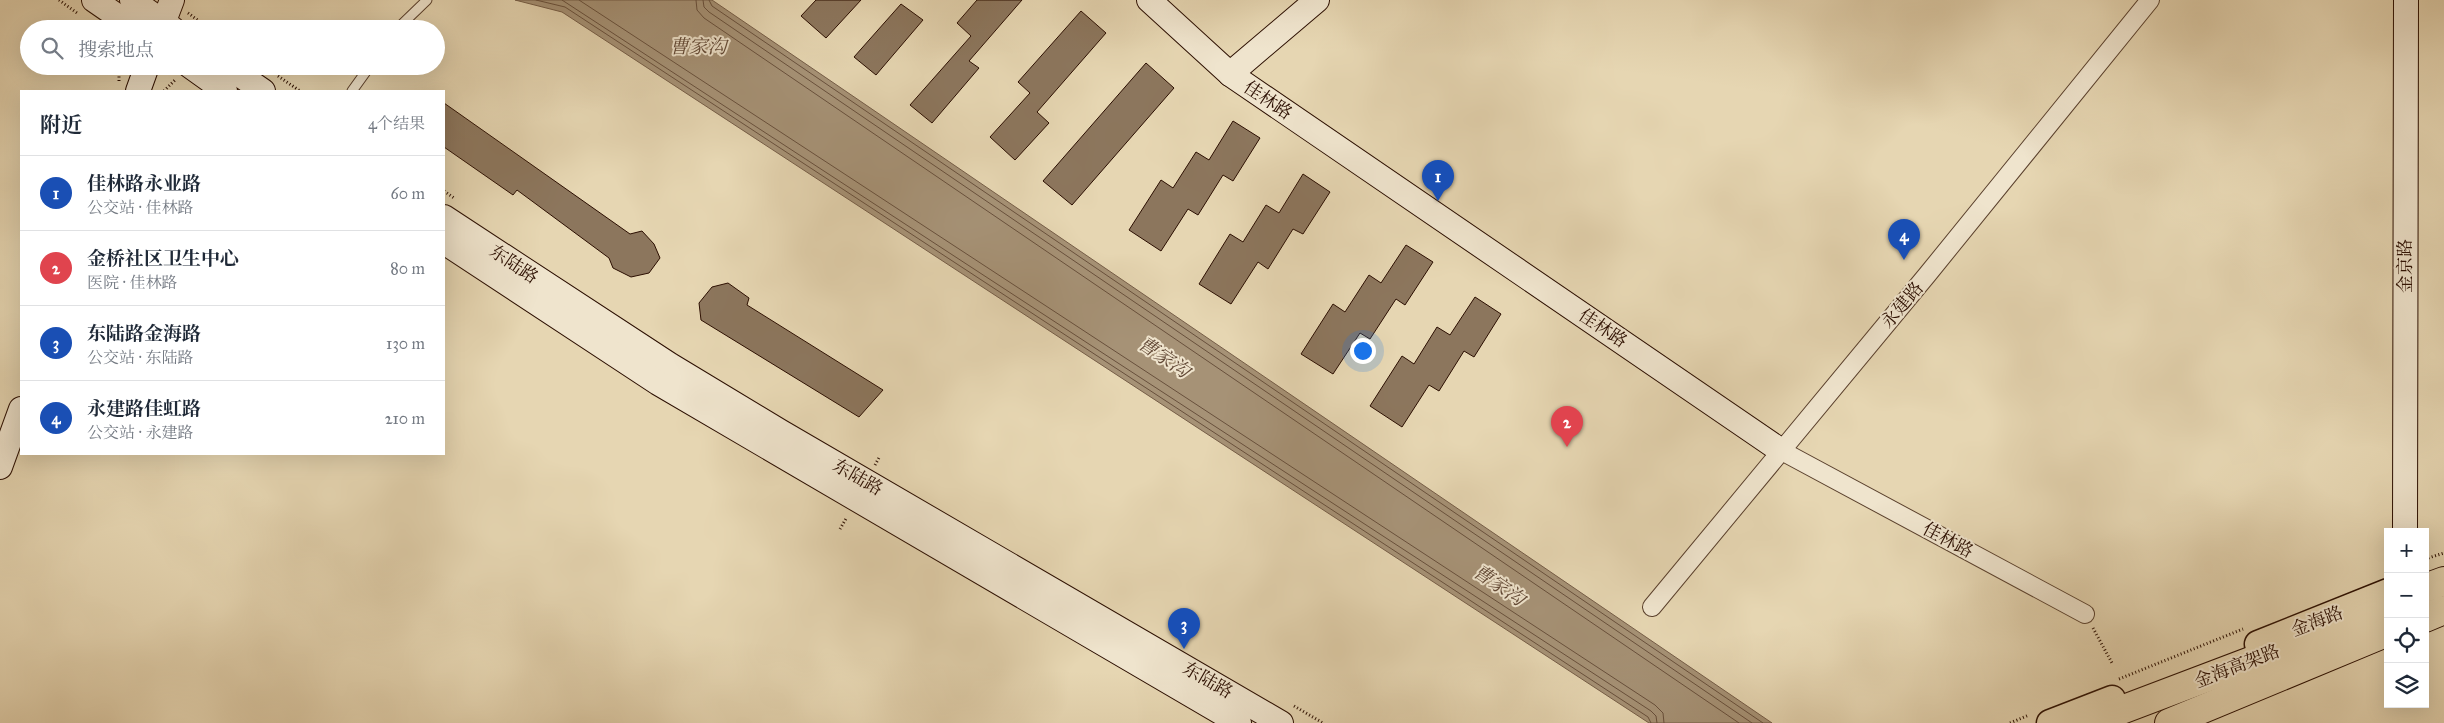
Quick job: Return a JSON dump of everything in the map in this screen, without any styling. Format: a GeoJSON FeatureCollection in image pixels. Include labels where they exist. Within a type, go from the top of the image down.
{"type":"FeatureCollection","features":[{"type":"Feature","properties":{"kind":"highway"},"geometry":{"type":"LineString","coordinates":[[2429,587],[2444,581]]}},
{"type":"Feature","properties":{"kind":"highway"},"geometry":{"type":"LineString","coordinates":[[2429,594],[2444,588]]}},
{"type":"Feature","properties":{"kind":"highway"},"geometry":{"type":"LineString","coordinates":[[2158,695],[2384,605]]}},
{"type":"Feature","properties":{"kind":"highway","name":"金海高架路"},"geometry":{"type":"LineString","coordinates":[[2087,723],[2384,610]]}},
{"type":"Feature","properties":{"kind":"highway"},"geometry":{"type":"LineString","coordinates":[[2429,616],[2444,610]]}},
{"type":"Feature","properties":{"kind":"highway","name":"金海高架路"},"geometry":{"type":"LineString","coordinates":[[2170,723],[2384,634]]}},
{"type":"Feature","properties":{"kind":"highway"},"geometry":{"type":"LineString","coordinates":[[2187,723],[2320,670]]}},
{"type":"Feature","properties":{"kind":"main road"},"geometry":{"type":"LineString","coordinates":[[94,0],[123,20]]}},
{"type":"Feature","properties":{"kind":"main road"},"geometry":{"type":"LineString","coordinates":[[132,0],[157,20]]}},
{"type":"Feature","properties":{"kind":"main road"},"geometry":{"type":"LineString","coordinates":[[168,20],[172,0]]}},
{"type":"Feature","properties":{"kind":"main road","name":"佳林路"},"geometry":{"type":"LineString","coordinates":[[1149,0],[1230,74],[1780,450]]}},
{"type":"Feature","properties":{"kind":"main road"},"geometry":{"type":"LineString","coordinates":[[1230,74],[1317,0]]}},
{"type":"Feature","properties":{"kind":"main road","name":"金京路"},"geometry":{"type":"LineString","coordinates":[[2405,528],[2406,0]]}},
{"type":"Feature","properties":{"kind":"main road"},"geometry":{"type":"LineString","coordinates":[[138,90],[144,75]]}},
{"type":"Feature","properties":{"kind":"main road"},"geometry":{"type":"LineString","coordinates":[[187,75],[224,90]]}},
{"type":"Feature","properties":{"kind":"main road"},"geometry":{"type":"LineString","coordinates":[[251,75],[267,81]]}},
{"type":"Feature","properties":{"kind":"main road","name":"东陆路"},"geometry":{"type":"LineString","coordinates":[[452,209],[670,365],[1285,713]]}},
{"type":"Feature","properties":{"kind":"main road","name":"东陆路"},"geometry":{"type":"LineString","coordinates":[[445,243],[666,388],[1239,723]]}},
{"type":"Feature","properties":{"kind":"main road"},"geometry":{"type":"LineString","coordinates":[[0,466],[20,412]]}},
{"type":"Feature","properties":{"kind":"main road"},"geometry":{"type":"LineString","coordinates":[[2429,576],[2444,570]]}},
{"type":"Feature","properties":{"kind":"main road","name":"金海路"},"geometry":{"type":"LineString","coordinates":[[2044,718],[2384,593]]}},
{"type":"Feature","properties":{"kind":"main road"},"geometry":{"type":"LineString","coordinates":[[2429,629],[2444,623]]}},
{"type":"Feature","properties":{"kind":"main road"},"geometry":{"type":"LineString","coordinates":[[2197,723],[2320,670],[2384,646]]}},
{"type":"Feature","properties":{"kind":"street","name":"永建路"},"geometry":{"type":"LineString","coordinates":[[1652,607],[1780,450],[1927,275],[2150,0]]}},
{"type":"Feature","properties":{"kind":"street","name":"佳林路"},"geometry":{"type":"LineString","coordinates":[[1780,450],[2085,614]]}},
{"type":"Feature","properties":{"kind":"lane"},"geometry":{"type":"LineString","coordinates":[[406,20],[427,0]]}},
{"type":"Feature","properties":{"kind":"lane"},"geometry":{"type":"LineString","coordinates":[[353,90],[364,75]]}},
{"type":"Feature","properties":{"kind":"path"},"geometry":{"type":"LineString","coordinates":[[165,90],[180,75]]}},
{"type":"Feature","properties":{"kind":"path"},"geometry":{"type":"LineString","coordinates":[[267,81],[297,90]]}},
{"type":"Feature","properties":{"kind":"path"},"geometry":{"type":"LineString","coordinates":[[445,193],[452,209]]}},
{"type":"Feature","properties":{"kind":"path"},"geometry":{"type":"LineString","coordinates":[[868,458],[885,468]]}},
{"type":"Feature","properties":{"kind":"path"},"geometry":{"type":"LineString","coordinates":[[2429,558],[2444,553]]}},
{"type":"Feature","properties":{"kind":"path"},"geometry":{"type":"LineString","coordinates":[[2085,614],[2112,663]]}},
{"type":"Feature","properties":{"kind":"path"},"geometry":{"type":"LineString","coordinates":[[2118,679],[2245,628]]}},
{"type":"Feature","properties":{"kind":"path"},"geometry":{"type":"LineString","coordinates":[[1285,713],[1323,723]]}},
{"type":"Feature","properties":{"kind":"path"},"geometry":{"type":"LineString","coordinates":[[2010,723],[2044,718]]}},
{"type":"Feature","properties":{"kind":"water","name":"曹家沟"},"geometry":{"type":"Polygon","coordinates":[[[515,0],[712,0],[1772,723],[1649,723],[562,12],[515,0]]]}},
{"type":"Feature","properties":{"kind":"building"},"geometry":{"type":"Polygon","coordinates":[[[816,0],[861,0],[826,38],[801,16],[816,0]]]}},
{"type":"Feature","properties":{"kind":"building"},"geometry":{"type":"Polygon","coordinates":[[[977,0],[1022,0],[969,61],[979,68],[932,123],[910,105],[971,36],[957,23],[977,0]]]}},
{"type":"Feature","properties":{"kind":"building"},"geometry":{"type":"Polygon","coordinates":[[[901,4],[923,20],[876,75],[854,57],[901,4]]]}},
{"type":"Feature","properties":{"kind":"building"},"geometry":{"type":"Polygon","coordinates":[[[1081,11],[1106,33],[1037,112],[1049,123],[1015,160],[990,137],[1030,93],[1018,82],[1081,11]]]}},
{"type":"Feature","properties":{"kind":"building"},"geometry":{"type":"Polygon","coordinates":[[[1146,63],[1174,88],[1072,205],[1043,181],[1146,63]]]}},
{"type":"Feature","properties":{"kind":"building"},"geometry":{"type":"Polygon","coordinates":[[[445,104],[630,234],[642,231],[654,244],[660,258],[649,273],[631,277],[613,268],[609,258],[517,190],[513,195],[445,148],[445,104]]]}},
{"type":"Feature","properties":{"kind":"building"},"geometry":{"type":"Polygon","coordinates":[[[1233,121],[1260,138],[1233,181],[1223,175],[1198,215],[1188,209],[1161,251],[1129,230],[1161,180],[1173,188],[1196,152],[1209,160],[1233,121]]]}},
{"type":"Feature","properties":{"kind":"building"},"geometry":{"type":"Polygon","coordinates":[[[1303,174],[1330,192],[1303,234],[1293,229],[1268,269],[1258,262],[1231,304],[1199,284],[1230,234],[1243,242],[1266,205],[1279,213],[1303,174]]]}},
{"type":"Feature","properties":{"kind":"building"},"geometry":{"type":"Polygon","coordinates":[[[1406,245],[1433,262],[1405,305],[1396,299],[1370,339],[1360,333],[1333,374],[1301,354],[1333,304],[1345,312],[1369,275],[1381,283],[1406,245]]]}},
{"type":"Feature","properties":{"kind":"building"},"geometry":{"type":"Polygon","coordinates":[[[728,283],[749,298],[747,305],[883,390],[859,417],[701,320],[699,303],[712,287],[728,283]]]}},
{"type":"Feature","properties":{"kind":"building"},"geometry":{"type":"Polygon","coordinates":[[[1475,297],[1501,314],[1474,357],[1464,351],[1439,391],[1429,385],[1402,427],[1370,406],[1402,356],[1414,364],[1437,327],[1450,335],[1475,297]]]}},
{"type":"Feature","properties":{"kind":"place","name":"佳林路永业路"},"geometry":{"type":"Point","coordinates":[1438,201]}},
{"type":"Feature","properties":{"kind":"place","name":"永建路佳虹路"},"geometry":{"type":"Point","coordinates":[1904,260]}},
{"type":"Feature","properties":{"kind":"place","name":"金桥社区卫生中心"},"geometry":{"type":"Point","coordinates":[1567,447]}},
{"type":"Feature","properties":{"kind":"place","name":"东陆路金海路"},"geometry":{"type":"Point","coordinates":[1184,649]}}]}
